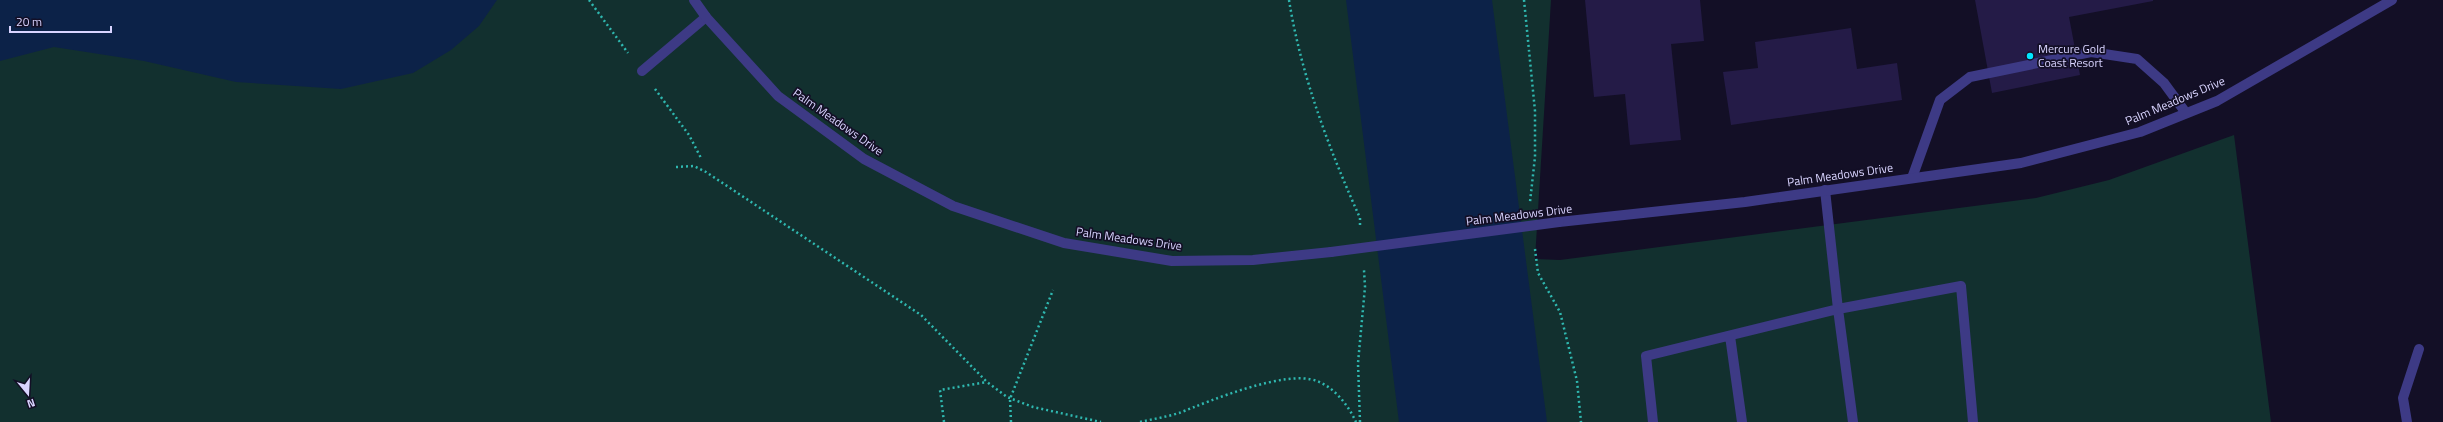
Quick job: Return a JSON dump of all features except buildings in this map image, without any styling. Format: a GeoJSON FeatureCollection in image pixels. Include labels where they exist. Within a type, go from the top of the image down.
{"type":"FeatureCollection","features":[{"type":"Feature","properties":{"kind":"street","name":"Palm Meadows Drive"},"geometry":{"type":"LineString","coordinates":[[694,0],[706,17],[778,96],[864,159],[953,206],[1064,242],[1172,261],[1253,260],[1331,252],[1559,222],[1825,190],[2021,163],[2140,132],[2217,101],[2392,0]]}},
{"type":"Feature","properties":{"kind":"street"},"geometry":{"type":"LineString","coordinates":[[642,71],[706,17]]}},
{"type":"Feature","properties":{"kind":"street"},"geometry":{"type":"LineString","coordinates":[[1912,178],[1940,100],[1970,77],[2091,52],[2137,60],[2164,83],[2186,113]]}},
{"type":"Feature","properties":{"kind":"street"},"geometry":{"type":"LineString","coordinates":[[1825,190],[1838,309],[1853,422]]}},
{"type":"Feature","properties":{"kind":"street"},"geometry":{"type":"LineString","coordinates":[[1654,422],[1646,356],[1838,309],[1961,286],[1973,422]]}},
{"type":"Feature","properties":{"kind":"street"},"geometry":{"type":"LineString","coordinates":[[1730,336],[1742,422]]}},
{"type":"Feature","properties":{"kind":"street"},"geometry":{"type":"LineString","coordinates":[[2407,422],[2402,398],[2419,349]]}},
{"type":"Feature","properties":{"kind":"path"},"geometry":{"type":"LineString","coordinates":[[1289,0],[1296,40],[1339,172],[1360,218],[1361,234]]}},
{"type":"Feature","properties":{"kind":"path"},"geometry":{"type":"LineString","coordinates":[[676,167],[694,166],[706,172],[882,287],[922,315],[987,382],[1010,399],[1033,407],[1100,422]]}},
{"type":"Feature","properties":{"kind":"path"},"geometry":{"type":"LineString","coordinates":[[1360,422],[1358,363],[1365,287],[1364,264]]}},
{"type":"Feature","properties":{"kind":"path"},"geometry":{"type":"LineString","coordinates":[[1011,422],[1010,399],[1053,290]]}},
{"type":"Feature","properties":{"kind":"path"},"geometry":{"type":"LineString","coordinates":[[1140,422],[1177,413],[1216,398],[1257,385],[1292,379],[1316,381],[1336,393],[1351,411],[1356,422]]}},
{"type":"Feature","properties":{"kind":"path"},"geometry":{"type":"LineString","coordinates":[[944,422],[940,390],[987,382]]}},
{"type":"Feature","properties":{"kind":"path"},"geometry":{"type":"LineString","coordinates":[[1144,422],[1153,419]]}},
{"type":"Feature","properties":{"kind":"green space"},"geometry":{"type":"Polygon","coordinates":[[[0,0],[1551,0],[1535,259],[1560,260],[2036,198],[2109,180],[2234,135],[2271,422],[0,422],[0,0]]]}},
{"type":"Feature","properties":{"kind":"water"},"geometry":{"type":"Polygon","coordinates":[[[0,0],[497,0],[479,26],[451,50],[413,73],[341,89],[236,82],[144,61],[54,47],[0,61],[0,0]]]}},
{"type":"Feature","properties":{"kind":"water"},"geometry":{"type":"Polygon","coordinates":[[[1346,0],[1492,0],[1547,422],[1399,422],[1346,0]]]}},
{"type":"Feature","properties":{"kind":"place","name":"Mercure Gold Coast Resort"},"geometry":{"type":"Point","coordinates":[2030,56]}}]}
